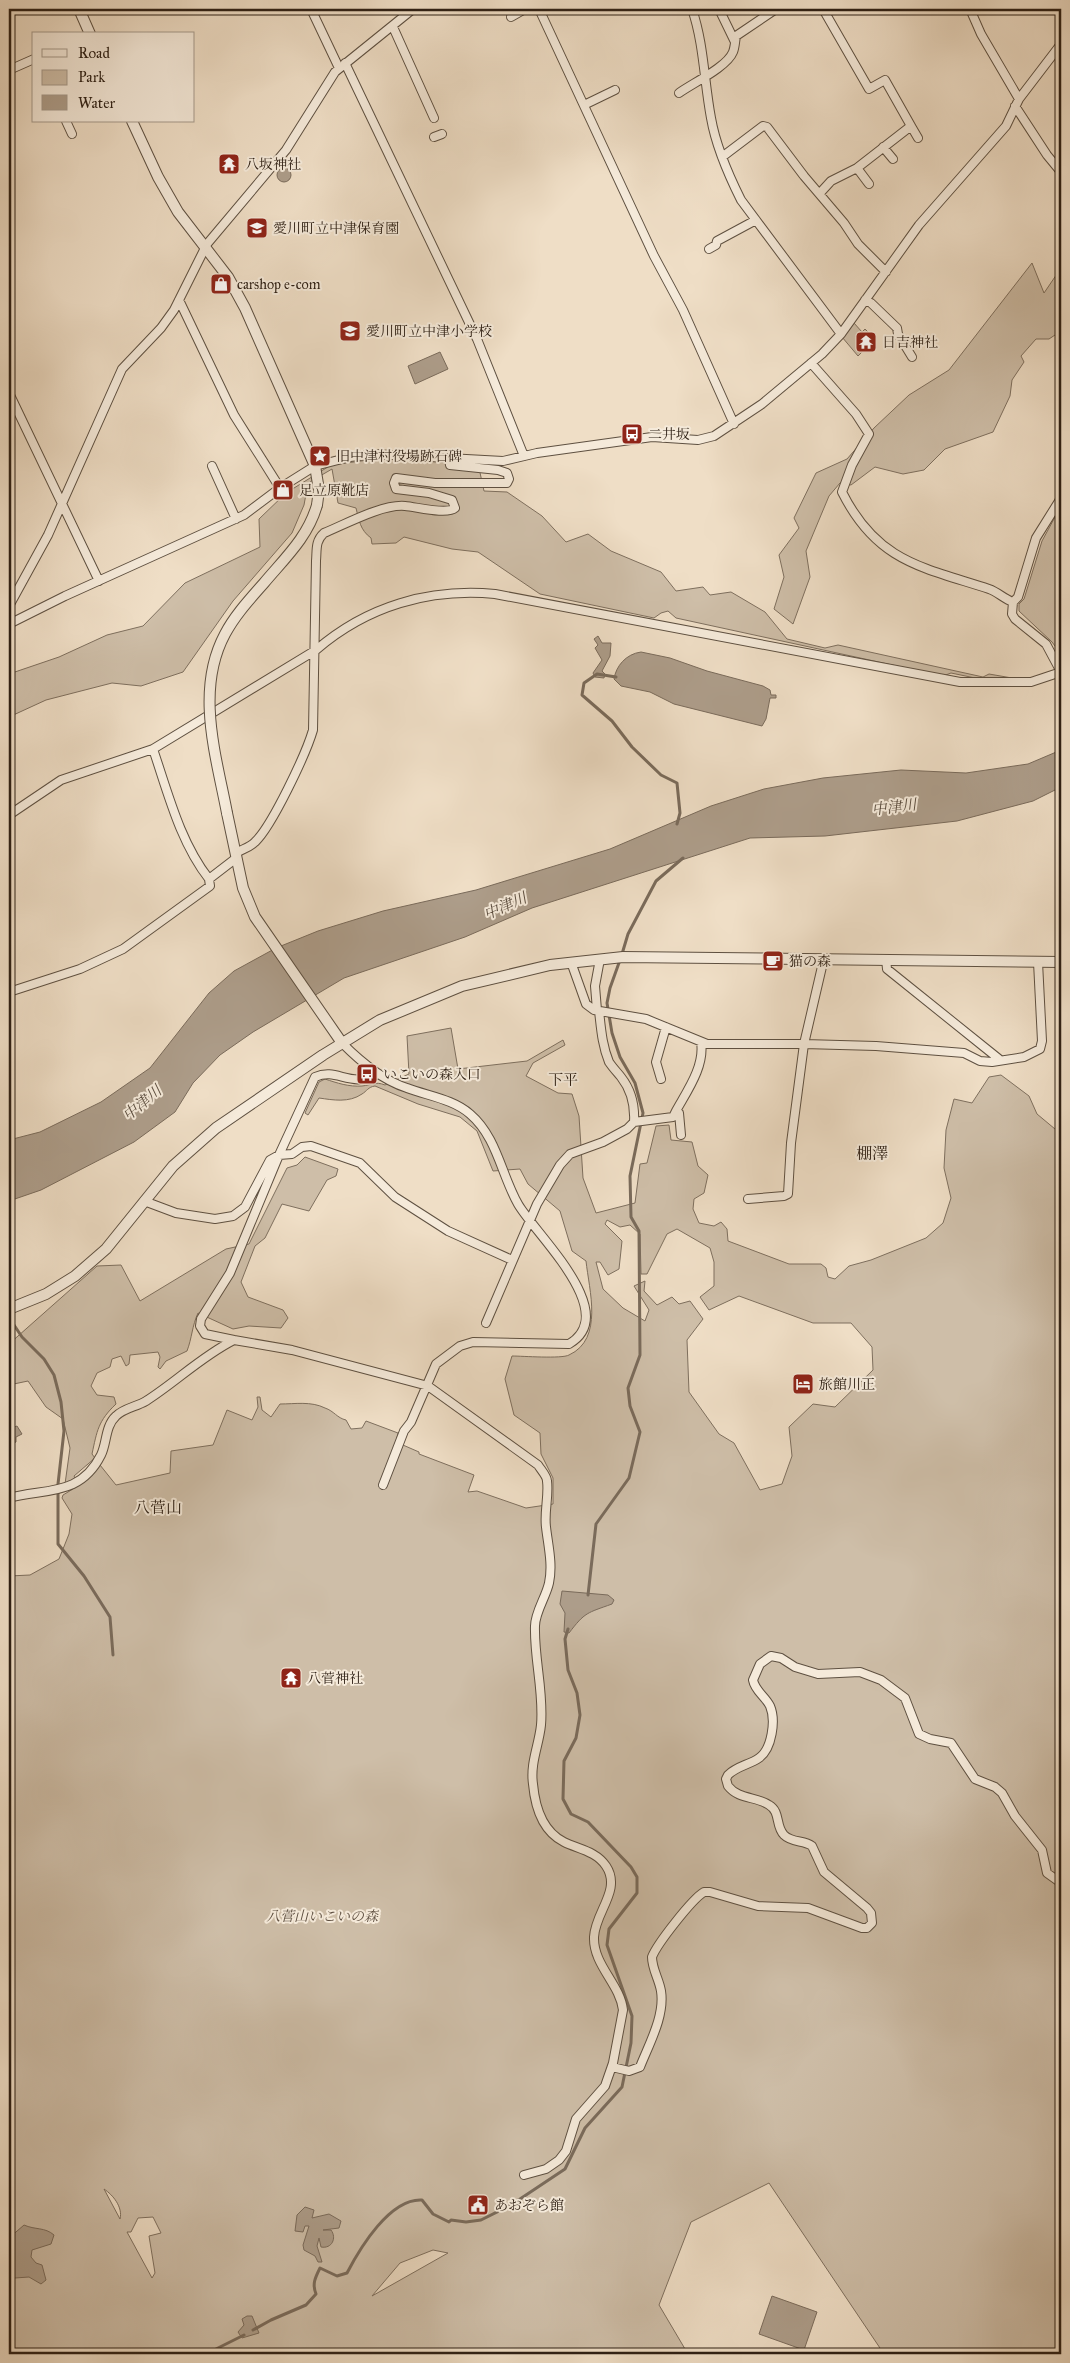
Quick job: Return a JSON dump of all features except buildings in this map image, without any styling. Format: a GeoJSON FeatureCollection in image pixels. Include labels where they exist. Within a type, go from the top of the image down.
{"type":"FeatureCollection","features":[{"type":"Feature","properties":{"kind":"street"},"geometry":{"type":"LineString","coordinates":[[79,9],[89,32]]}},
{"type":"Feature","properties":{"kind":"street"},"geometry":{"type":"LineString","coordinates":[[311,9],[342,66],[473,331],[524,456]]}},
{"type":"Feature","properties":{"kind":"street"},"geometry":{"type":"LineString","coordinates":[[9,606],[28,574],[122,369],[161,328],[179,300],[206,249],[206,244],[286,150],[342,66],[393,27],[413,9]]}},
{"type":"Feature","properties":{"kind":"street"},"geometry":{"type":"LineString","coordinates":[[511,17],[524,9]]}},
{"type":"Feature","properties":{"kind":"street"},"geometry":{"type":"LineString","coordinates":[[539,9],[654,256],[683,310],[734,424]]}},
{"type":"Feature","properties":{"kind":"street"},"geometry":{"type":"LineString","coordinates":[[692,9],[699,29],[710,117],[728,176],[741,200],[840,334]]}},
{"type":"Feature","properties":{"kind":"street"},"geometry":{"type":"LineString","coordinates":[[719,9],[735,42]]}},
{"type":"Feature","properties":{"kind":"street"},"geometry":{"type":"LineString","coordinates":[[679,93],[706,78],[733,53],[736,36],[776,9]]}},
{"type":"Feature","properties":{"kind":"street"},"geometry":{"type":"LineString","coordinates":[[822,9],[869,89],[885,80],[918,138]]}},
{"type":"Feature","properties":{"kind":"street"},"geometry":{"type":"LineString","coordinates":[[970,9],[980,34],[1017,103],[1047,155],[1061,172]]}},
{"type":"Feature","properties":{"kind":"street"},"geometry":{"type":"LineString","coordinates":[[393,27],[434,118]]}},
{"type":"Feature","properties":{"kind":"street"},"geometry":{"type":"LineString","coordinates":[[9,624],[236,519],[315,466],[350,457],[374,454],[503,461],[524,456],[652,437],[698,440],[714,436],[762,404],[811,363],[840,334],[919,225],[1006,126],[1017,103],[1061,44]]}},
{"type":"Feature","properties":{"kind":"street"},"geometry":{"type":"LineString","coordinates":[[9,70],[32,60]]}},
{"type":"Feature","properties":{"kind":"street"},"geometry":{"type":"LineString","coordinates":[[584,105],[615,90]]}},
{"type":"Feature","properties":{"kind":"street"},"geometry":{"type":"LineString","coordinates":[[66,122],[72,134]]}},
{"type":"Feature","properties":{"kind":"street"},"geometry":{"type":"LineString","coordinates":[[132,122],[163,186],[182,217],[228,277],[245,308],[315,466],[318,490],[317,505],[312,522],[300,542],[243,606],[225,633],[216,654],[210,676],[210,726],[243,888],[255,917],[342,1043],[378,1074],[407,1088],[453,1104],[468,1112],[481,1124],[493,1145],[517,1202],[530,1223],[576,1281],[585,1309],[585,1320],[581,1333],[569,1344],[488,1341],[460,1346],[446,1355],[436,1364],[430,1374],[428,1386],[411,1422],[404,1431],[384,1485]]}},
{"type":"Feature","properties":{"kind":"street"},"geometry":{"type":"LineString","coordinates":[[722,157],[763,126],[767,127],[858,244],[886,272]]}},
{"type":"Feature","properties":{"kind":"street"},"geometry":{"type":"LineString","coordinates":[[820,193],[830,181],[857,168],[911,126]]}},
{"type":"Feature","properties":{"kind":"street"},"geometry":{"type":"LineString","coordinates":[[884,147],[893,159]]}},
{"type":"Feature","properties":{"kind":"street"},"geometry":{"type":"LineString","coordinates":[[857,168],[869,184]]}},
{"type":"Feature","properties":{"kind":"street"},"geometry":{"type":"LineString","coordinates":[[709,249],[716,245],[717,241],[756,220]]}},
{"type":"Feature","properties":{"kind":"street"},"geometry":{"type":"LineString","coordinates":[[179,300],[234,415],[280,488]]}},
{"type":"Feature","properties":{"kind":"street"},"geometry":{"type":"LineString","coordinates":[[865,300],[871,303],[897,328],[898,334],[912,357]]}},
{"type":"Feature","properties":{"kind":"street"},"geometry":{"type":"LineString","coordinates":[[811,363],[856,414],[869,434],[852,465],[842,492],[871,534],[886,549],[900,559],[992,590],[1013,602]]}},
{"type":"Feature","properties":{"kind":"street"},"geometry":{"type":"LineString","coordinates":[[9,393],[99,581]]}},
{"type":"Feature","properties":{"kind":"street"},"geometry":{"type":"LineString","coordinates":[[209,879],[236,859],[238,852],[254,844],[272,818],[309,744],[314,730],[317,543],[324,532],[381,510],[404,506],[448,511],[455,508],[452,500],[429,493],[396,489],[394,483],[396,478],[435,483],[507,483],[509,479],[507,473],[498,470],[450,465],[449,458]]}},
{"type":"Feature","properties":{"kind":"street"},"geometry":{"type":"LineString","coordinates":[[212,472],[236,519]]}},
{"type":"Feature","properties":{"kind":"street"},"geometry":{"type":"LineString","coordinates":[[9,815],[61,780],[153,749],[316,650],[351,625],[383,608],[419,597],[466,591],[495,594],[960,682],[1031,682],[1061,672],[1046,644],[1015,619],[1012,614],[1013,602],[1018,597],[1036,538],[1061,498]]}},
{"type":"Feature","properties":{"kind":"street"},"geometry":{"type":"LineString","coordinates":[[9,992],[80,969],[123,948],[210,886],[209,879],[200,868],[184,838],[153,749]]}},
{"type":"Feature","properties":{"kind":"street"},"geometry":{"type":"LineString","coordinates":[[9,1308],[46,1294],[75,1276],[106,1249],[172,1166],[216,1128],[266,1092],[380,1020],[441,993],[483,980],[571,962],[624,957],[1061,962]]}},
{"type":"Feature","properties":{"kind":"street"},"geometry":{"type":"LineString","coordinates":[[748,1199],[788,1194],[791,1143],[804,1044],[824,958]]}},
{"type":"Feature","properties":{"kind":"street"},"geometry":{"type":"LineString","coordinates":[[601,959],[594,986],[605,1049],[614,1071],[620,1076],[630,1092],[636,1122]]}},
{"type":"Feature","properties":{"kind":"street"},"geometry":{"type":"LineString","coordinates":[[886,959],[887,969],[999,1060]]}},
{"type":"Feature","properties":{"kind":"street"},"geometry":{"type":"LineString","coordinates":[[571,962],[586,1004],[599,1011],[646,1019],[707,1044],[876,1046],[964,1054],[986,1061],[1024,1057],[1040,1050],[1042,1041],[1038,962]]}},
{"type":"Feature","properties":{"kind":"street"},"geometry":{"type":"LineString","coordinates":[[661,1079],[656,1062],[666,1027]]}},
{"type":"Feature","properties":{"kind":"street"},"geometry":{"type":"LineString","coordinates":[[486,1323],[512,1260],[547,1185],[570,1154],[603,1142],[627,1130],[636,1122],[673,1117],[698,1069],[702,1050],[700,1042]]}},
{"type":"Feature","properties":{"kind":"street"},"geometry":{"type":"LineString","coordinates":[[378,1074],[367,1080],[360,1081],[324,1073],[315,1077],[279,1155],[230,1273],[201,1319],[200,1326],[205,1334],[292,1350],[428,1386],[538,1465],[547,1479],[546,1526],[550,1547],[549,1583],[535,1624],[541,1726],[532,1763],[532,1784],[540,1814],[548,1831],[563,1841],[599,1858],[611,1875],[612,1886],[594,1937],[594,1946],[603,1968],[622,2002],[615,2068],[605,2086],[581,2112],[573,2126],[563,2156],[553,2166],[524,2175]]}},
{"type":"Feature","properties":{"kind":"street"},"geometry":{"type":"LineString","coordinates":[[676,1111],[679,1113],[681,1135]]}},
{"type":"Feature","properties":{"kind":"street"},"geometry":{"type":"LineString","coordinates":[[144,1200],[176,1213],[214,1218],[233,1216],[244,1207],[270,1160],[279,1155],[292,1154],[307,1145],[360,1163],[395,1197],[448,1231],[512,1260]]}},
{"type":"Feature","properties":{"kind":"street"},"geometry":{"type":"LineString","coordinates":[[9,1498],[64,1490],[84,1476],[97,1463],[103,1450],[108,1430],[118,1414],[145,1401],[198,1362],[234,1340]]}},
{"type":"Feature","properties":{"kind":"street"},"geometry":{"type":"LineString","coordinates":[[615,2068],[629,2071],[640,2066],[660,2014],[662,1993],[652,1960],[654,1952],[683,1912],[700,1894],[710,1892],[745,1904],[772,1908],[808,1908],[862,1928],[870,1926],[872,1923],[871,1913],[867,1908],[824,1872],[812,1846],[784,1836],[772,1806],[741,1797],[726,1782],[728,1775],[762,1756],[769,1741],[772,1725],[771,1708],[756,1688],[753,1680],[760,1664],[771,1656],[782,1658],[795,1667],[818,1674],[865,1673],[881,1680],[900,1693],[905,1698],[919,1734],[930,1739],[951,1743],[975,1779],[995,1787],[1002,1793],[1015,1816],[1042,1850],[1047,1873],[1061,1883]]}},
{"type":"Feature","properties":{"kind":"green space"},"geometry":{"type":"Polygon","coordinates":[[[1032,263],[1044,293],[1061,268],[1061,331],[1049,339],[1036,339],[1021,356],[1024,362],[1012,380],[1010,396],[993,432],[945,449],[924,470],[903,474],[875,467],[851,485],[840,483],[829,496],[806,551],[810,577],[793,624],[774,609],[784,577],[779,555],[799,528],[794,518],[816,473],[847,459],[874,428],[909,395],[949,370],[1032,263]]]}},
{"type":"Feature","properties":{"kind":"green space"},"geometry":{"type":"Polygon","coordinates":[[[854,323],[862,332],[865,329],[875,339],[858,356],[842,337],[854,323]]]}},
{"type":"Feature","properties":{"kind":"green space"},"geometry":{"type":"Polygon","coordinates":[[[376,459],[436,461],[479,468],[484,491],[507,492],[542,516],[566,542],[588,534],[611,551],[661,572],[676,591],[703,587],[710,595],[731,592],[765,612],[787,639],[825,648],[838,645],[983,677],[989,674],[1012,678],[1010,680],[980,679],[951,673],[943,676],[676,618],[668,611],[654,618],[540,594],[478,552],[452,549],[404,537],[396,543],[372,544],[371,538],[364,532],[360,524],[356,508],[338,503],[332,469],[308,483],[304,505],[292,533],[233,601],[183,672],[141,686],[112,683],[46,700],[9,717],[9,674],[59,657],[107,635],[143,626],[185,583],[260,547],[259,519],[286,493],[331,465],[376,459]]]}},
{"type":"Feature","properties":{"kind":"green space"},"geometry":{"type":"Polygon","coordinates":[[[1061,506],[1061,654],[1052,642],[1019,611],[1019,604],[1024,599],[1042,541],[1061,506]]]}},
{"type":"Feature","properties":{"kind":"green space","name":"八菅山いこいの森"},"geometry":{"type":"Polygon","coordinates":[[[451,1028],[458,1069],[527,1061],[563,1040],[565,1045],[533,1063],[526,1076],[558,1093],[572,1094],[579,1116],[583,1178],[596,1213],[635,1203],[640,1164],[647,1163],[656,1126],[669,1125],[671,1140],[692,1142],[698,1166],[708,1175],[704,1193],[694,1199],[693,1209],[699,1223],[714,1226],[721,1222],[727,1229],[728,1241],[789,1264],[821,1264],[826,1268],[828,1277],[835,1279],[849,1266],[871,1260],[926,1238],[943,1223],[951,1198],[944,1168],[946,1130],[954,1099],[972,1103],[989,1077],[1001,1075],[1029,1096],[1037,1114],[1061,1134],[1061,2354],[884,2354],[769,2183],[691,2222],[659,2305],[688,2354],[9,2354],[9,1576],[30,1575],[59,1559],[69,1534],[72,1514],[62,1498],[63,1495],[73,1489],[69,1481],[65,1484],[70,1448],[63,1419],[46,1407],[28,1381],[9,1385],[9,1344],[97,1266],[121,1265],[140,1301],[226,1249],[249,1244],[287,1168],[297,1165],[305,1157],[338,1169],[336,1176],[327,1180],[309,1211],[282,1204],[265,1238],[255,1246],[241,1282],[248,1297],[283,1310],[288,1318],[281,1328],[249,1326],[233,1329],[198,1313],[187,1351],[166,1361],[160,1369],[158,1367],[160,1357],[158,1352],[130,1355],[129,1364],[126,1366],[121,1356],[112,1359],[110,1367],[97,1373],[91,1386],[97,1395],[114,1397],[116,1404],[105,1416],[99,1427],[92,1454],[95,1458],[74,1476],[78,1484],[87,1479],[100,1465],[116,1485],[170,1473],[171,1451],[213,1445],[227,1410],[252,1420],[258,1407],[257,1397],[260,1397],[262,1410],[271,1417],[280,1404],[309,1404],[331,1411],[346,1420],[351,1429],[362,1428],[366,1421],[398,1433],[396,1442],[419,1452],[419,1454],[474,1475],[468,1492],[477,1491],[526,1508],[553,1504],[553,1478],[541,1454],[540,1433],[514,1415],[505,1379],[512,1356],[551,1357],[569,1355],[580,1348],[587,1338],[591,1326],[591,1299],[586,1261],[572,1251],[560,1211],[528,1184],[520,1169],[493,1171],[477,1131],[460,1117],[418,1104],[375,1086],[352,1099],[319,1098],[308,1115],[305,1113],[319,1082],[325,1079],[352,1086],[376,1083],[385,1085],[409,1074],[407,1036],[451,1028]],[[607,1220],[605,1224],[622,1241],[619,1269],[608,1275],[600,1262],[596,1262],[603,1289],[623,1308],[645,1321],[649,1310],[634,1286],[645,1281],[644,1291],[657,1305],[672,1297],[679,1304],[690,1301],[703,1319],[687,1340],[689,1392],[719,1434],[734,1443],[760,1490],[782,1484],[792,1456],[789,1427],[813,1404],[835,1407],[873,1370],[872,1347],[851,1323],[813,1323],[739,1296],[709,1310],[700,1297],[714,1286],[714,1262],[710,1248],[677,1229],[667,1234],[647,1274],[641,1274],[640,1234],[630,1225],[620,1227],[607,1220]],[[104,2189],[120,2219],[121,2215],[117,2202],[104,2189]],[[153,2217],[138,2218],[131,2232],[127,2232],[152,2278],[155,2273],[149,2236],[161,2233],[153,2217]],[[433,2250],[400,2263],[372,2296],[448,2253],[433,2250]]]}},
{"type":"Feature","properties":{"kind":"water"},"geometry":{"type":"Polygon","coordinates":[[[284,168],[289,170],[291,175],[289,180],[284,182],[279,180],[277,175],[279,170],[284,168]]]}},
{"type":"Feature","properties":{"kind":"water"},"geometry":{"type":"Polygon","coordinates":[[[440,352],[448,369],[415,384],[408,366],[440,352]]]}},
{"type":"Feature","properties":{"kind":"water"},"geometry":{"type":"Polygon","coordinates":[[[598,636],[602,643],[611,643],[610,656],[602,671],[605,674],[604,678],[595,677],[593,673],[602,660],[595,648],[598,645],[594,639],[598,636]]]}},
{"type":"Feature","properties":{"kind":"water"},"geometry":{"type":"Polygon","coordinates":[[[641,652],[670,658],[707,671],[763,686],[770,690],[771,695],[776,695],[776,698],[770,698],[766,719],[762,726],[674,704],[650,692],[621,686],[614,679],[619,665],[631,655],[641,652]]]}},
{"type":"Feature","properties":{"kind":"water","name":"中津川"},"geometry":{"type":"Polygon","coordinates":[[[1061,750],[1061,787],[1033,801],[957,821],[825,836],[750,838],[532,908],[465,937],[344,978],[253,1032],[220,1055],[193,1083],[175,1112],[134,1142],[41,1190],[9,1201],[9,1140],[40,1132],[101,1102],[150,1068],[209,993],[234,971],[276,948],[318,931],[383,911],[476,890],[610,849],[711,806],[764,789],[823,778],[901,770],[966,773],[1028,764],[1061,750]]]}},
{"type":"Feature","properties":{"kind":"water"},"geometry":{"type":"Polygon","coordinates":[[[17,1426],[22,1434],[16,1437],[16,1442],[9,1445],[9,1429],[17,1426]]]}},
{"type":"Feature","properties":{"kind":"water"},"geometry":{"type":"Polygon","coordinates":[[[562,1591],[608,1595],[614,1600],[612,1604],[583,1617],[569,1633],[564,1632],[565,1613],[560,1604],[562,1591]]]}},
{"type":"Feature","properties":{"kind":"water"},"geometry":{"type":"Polygon","coordinates":[[[305,2207],[314,2210],[312,2218],[329,2214],[341,2221],[339,2228],[323,2230],[331,2230],[333,2233],[331,2245],[321,2247],[319,2238],[317,2246],[322,2262],[318,2262],[315,2256],[304,2250],[303,2245],[309,2226],[305,2226],[303,2232],[295,2231],[297,2215],[305,2207]]]}},
{"type":"Feature","properties":{"kind":"water"},"geometry":{"type":"Polygon","coordinates":[[[24,2225],[47,2231],[54,2235],[51,2244],[32,2250],[31,2257],[36,2263],[42,2265],[46,2280],[41,2284],[29,2277],[15,2278],[11,2273],[9,2238],[24,2225]]]}},
{"type":"Feature","properties":{"kind":"water"},"geometry":{"type":"Polygon","coordinates":[[[772,2296],[817,2312],[804,2350],[759,2334],[772,2296]]]}},
{"type":"Feature","properties":{"kind":"water"},"geometry":{"type":"Polygon","coordinates":[[[252,2316],[259,2333],[242,2338],[238,2332],[244,2325],[242,2319],[252,2316]]]}},
{"type":"Feature","properties":{"kind":"waterway"},"geometry":{"type":"LineString","coordinates":[[616,677],[597,674],[584,683],[582,695],[612,721],[632,747],[661,775],[677,783],[680,813],[677,824]]}},
{"type":"Feature","properties":{"kind":"waterway"},"geometry":{"type":"LineString","coordinates":[[622,954],[628,934],[656,881],[683,858]]}},
{"type":"Feature","properties":{"kind":"waterway"},"geometry":{"type":"LineString","coordinates":[[588,1595],[596,1524],[629,1478],[640,1432],[630,1406],[628,1388],[640,1355],[639,1231],[631,1217],[630,1176],[643,1113],[635,1083],[620,1057],[612,1033],[607,1003],[620,960]]}},
{"type":"Feature","properties":{"kind":"waterway"},"geometry":{"type":"LineString","coordinates":[[10,1319],[22,1337],[44,1359],[54,1375],[61,1402],[64,1431],[58,1484],[58,1544],[84,1576],[110,1617],[113,1655]]}},
{"type":"Feature","properties":{"kind":"waterway"},"geometry":{"type":"LineString","coordinates":[[253,2330],[306,2305],[316,2294],[314,2287],[320,2268],[337,2276],[347,2273],[377,2226],[399,2207],[410,2202],[422,2200],[433,2214],[449,2222],[451,2220],[466,2222],[481,2220],[511,2205],[565,2169],[585,2128],[622,2087],[631,2043],[632,2016],[607,1945],[609,1929],[637,1893],[637,1877],[631,1867],[588,1822],[571,1814],[563,1799],[564,1761],[576,1738],[580,1715],[577,1693],[568,1670],[565,1639],[568,1629]]}},
{"type":"Feature","properties":{"kind":"waterway"},"geometry":{"type":"LineString","coordinates":[[206,2354],[244,2335]]}},
{"type":"Feature","properties":{"kind":"place","name":"八坂神社"},"geometry":{"type":"Point","coordinates":[229,164]}},
{"type":"Feature","properties":{"kind":"place","name":"愛川町立中津保育園"},"geometry":{"type":"Point","coordinates":[257,228]}},
{"type":"Feature","properties":{"kind":"place","name":"carshop e-com"},"geometry":{"type":"Point","coordinates":[221,284]}},
{"type":"Feature","properties":{"kind":"place","name":"愛川町立中津小学校"},"geometry":{"type":"Point","coordinates":[350,331]}},
{"type":"Feature","properties":{"kind":"place","name":"日吉神社"},"geometry":{"type":"Point","coordinates":[866,342]}},
{"type":"Feature","properties":{"kind":"place","name":"二井坂"},"geometry":{"type":"Point","coordinates":[632,434]}},
{"type":"Feature","properties":{"kind":"place","name":"旧中津村役場跡石碑"},"geometry":{"type":"Point","coordinates":[320,456]}},
{"type":"Feature","properties":{"kind":"place","name":"足立原靴店"},"geometry":{"type":"Point","coordinates":[283,490]}},
{"type":"Feature","properties":{"kind":"place","name":"猫の森"},"geometry":{"type":"Point","coordinates":[773,961]}},
{"type":"Feature","properties":{"kind":"place","name":"いこいの森入口"},"geometry":{"type":"Point","coordinates":[367,1074]}},
{"type":"Feature","properties":{"kind":"place","name":"旅館川正"},"geometry":{"type":"Point","coordinates":[803,1384]}},
{"type":"Feature","properties":{"kind":"place","name":"八菅神社"},"geometry":{"type":"Point","coordinates":[291,1678]}},
{"type":"Feature","properties":{"kind":"place","name":"あおぞら館"},"geometry":{"type":"Point","coordinates":[478,2205]}},
{"type":"Feature","properties":{"kind":"district","name":"下平"},"geometry":{"type":"Point","coordinates":[563,1080]}},
{"type":"Feature","properties":{"kind":"district","name":"棚澤"},"geometry":{"type":"Point","coordinates":[872,1153]}},
{"type":"Feature","properties":{"kind":"district","name":"八菅山"},"geometry":{"type":"Point","coordinates":[158,1507]}}]}
